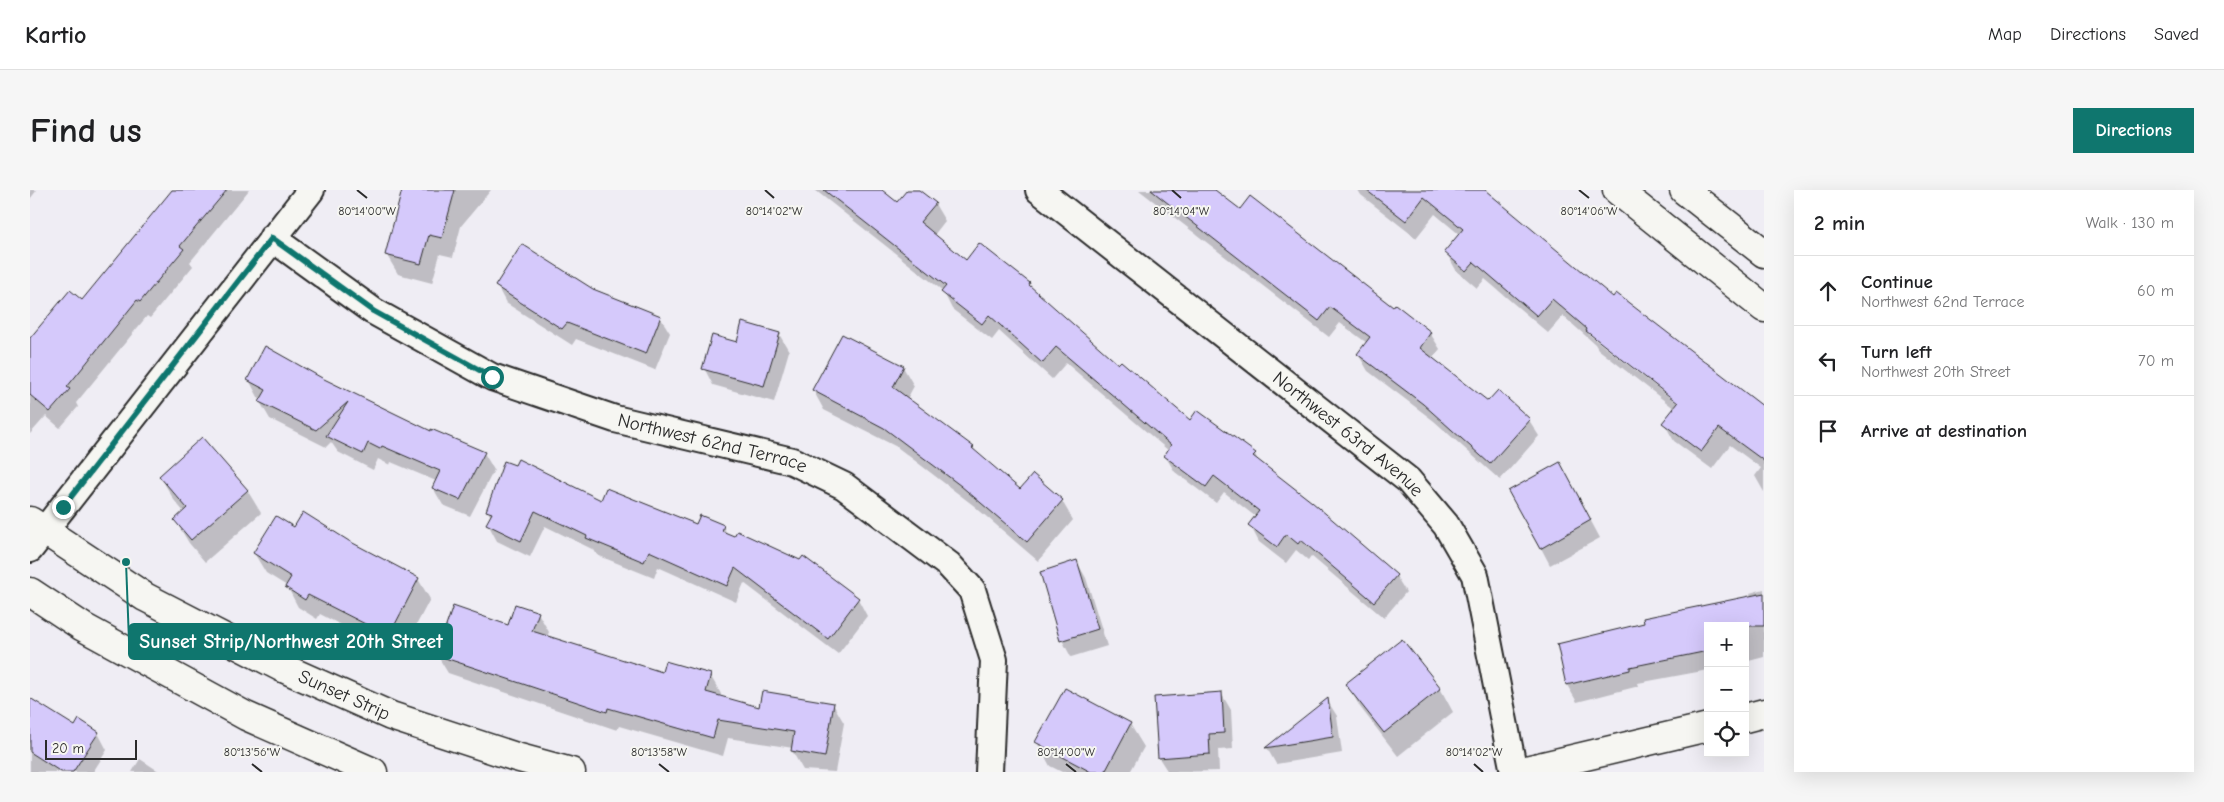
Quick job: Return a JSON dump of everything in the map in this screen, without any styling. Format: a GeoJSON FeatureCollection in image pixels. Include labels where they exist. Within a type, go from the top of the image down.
{"type":"FeatureCollection","features":[{"type":"Feature","properties":{"kind":"street"},"geometry":{"type":"LineString","coordinates":[[35,534],[311,190]]}},
{"type":"Feature","properties":{"kind":"street","name":"Northwest 63rd Avenue"},"geometry":{"type":"LineString","coordinates":[[1039,190],[1408,480],[1446,525],[1475,575],[1516,772]]}},
{"type":"Feature","properties":{"kind":"street"},"geometry":{"type":"LineString","coordinates":[[1617,190],[1764,308]]}},
{"type":"Feature","properties":{"kind":"street"},"geometry":{"type":"LineString","coordinates":[[1684,190],[1764,253]]}},
{"type":"Feature","properties":{"kind":"street","name":"Northwest 62nd Terrace"},"geometry":{"type":"LineString","coordinates":[[272,238],[373,311],[492,377],[614,419],[792,461],[844,486],[949,565],[972,590],[994,660],[989,772]]}},
{"type":"Feature","properties":{"kind":"street","name":"Sunset Strip"},"geometry":{"type":"LineString","coordinates":[[35,534],[145,597],[281,667],[391,716],[516,757],[572,772]]}},
{"type":"Feature","properties":{"kind":"street"},"geometry":{"type":"LineString","coordinates":[[30,592],[83,627],[246,716],[373,772]]}},
{"type":"Feature","properties":{"kind":"street"},"geometry":{"type":"LineString","coordinates":[[1749,717],[1764,713]]}},
{"type":"Feature","properties":{"kind":"street"},"geometry":{"type":"LineString","coordinates":[[1516,772],[1704,727]]}},
{"type":"Feature","properties":{"kind":"building"},"geometry":{"type":"Polygon","coordinates":[[[172,190],[227,190],[180,246],[184,249],[140,302],[137,300],[67,387],[70,389],[50,412],[30,395],[30,338],[70,290],[82,300],[172,190]]]}},
{"type":"Feature","properties":{"kind":"building"},"geometry":{"type":"Polygon","coordinates":[[[402,190],[455,190],[442,238],[429,235],[421,264],[385,255],[402,190]]]}},
{"type":"Feature","properties":{"kind":"building"},"geometry":{"type":"Polygon","coordinates":[[[824,190],[882,190],[897,202],[907,190],[919,190],[936,203],[920,222],[966,260],[979,243],[1030,283],[1029,285],[1118,364],[1121,361],[1190,420],[1197,410],[1256,453],[1253,456],[1312,502],[1397,575],[1374,602],[1301,540],[1298,544],[1286,534],[1277,547],[1248,525],[1259,511],[1214,476],[1206,487],[1164,456],[1171,445],[1056,347],[1042,363],[989,315],[982,324],[941,292],[946,286],[824,190]]]}},
{"type":"Feature","properties":{"kind":"building"},"geometry":{"type":"Polygon","coordinates":[[[1151,190],[1215,190],[1240,209],[1250,196],[1393,307],[1395,304],[1431,332],[1420,348],[1488,401],[1498,390],[1530,419],[1490,464],[1423,404],[1357,354],[1370,337],[1330,307],[1319,321],[1151,190]]]}},
{"type":"Feature","properties":{"kind":"building"},"geometry":{"type":"Polygon","coordinates":[[[1366,190],[1485,190],[1613,297],[1616,293],[1764,407],[1764,461],[1719,428],[1701,452],[1662,423],[1678,403],[1586,331],[1587,329],[1552,299],[1537,316],[1474,262],[1466,271],[1444,252],[1463,229],[1424,197],[1406,221],[1366,190]]]}},
{"type":"Feature","properties":{"kind":"building"},"geometry":{"type":"Polygon","coordinates":[[[522,244],[593,289],[661,316],[646,354],[567,323],[562,329],[495,286],[522,244]]]}},
{"type":"Feature","properties":{"kind":"building"},"geometry":{"type":"Polygon","coordinates":[[[742,322],[780,333],[764,386],[702,369],[712,335],[737,342],[742,322]]]}},
{"type":"Feature","properties":{"kind":"building"},"geometry":{"type":"Polygon","coordinates":[[[842,334],[904,366],[893,387],[974,447],[972,448],[1020,489],[1033,474],[1063,500],[1027,542],[961,486],[884,428],[812,390],[842,334]]]}},
{"type":"Feature","properties":{"kind":"building"},"geometry":{"type":"Polygon","coordinates":[[[265,346],[322,378],[431,431],[431,429],[485,452],[460,500],[432,488],[440,471],[382,446],[380,449],[368,443],[363,454],[326,436],[348,402],[316,430],[259,402],[266,390],[247,380],[265,346]]]}},
{"type":"Feature","properties":{"kind":"building"},"geometry":{"type":"Polygon","coordinates":[[[202,437],[248,490],[191,540],[174,520],[187,508],[159,476],[202,437]]]}},
{"type":"Feature","properties":{"kind":"building"},"geometry":{"type":"Polygon","coordinates":[[[518,459],[601,500],[606,488],[696,524],[700,515],[724,525],[722,531],[734,536],[737,531],[800,560],[803,556],[859,598],[828,639],[735,568],[727,586],[649,551],[644,562],[586,538],[587,536],[535,511],[521,541],[486,524],[492,513],[486,511],[504,461],[515,465],[518,459]]]}},
{"type":"Feature","properties":{"kind":"building"},"geometry":{"type":"Polygon","coordinates":[[[1560,462],[1591,520],[1540,549],[1508,491],[1560,462]]]}},
{"type":"Feature","properties":{"kind":"building"},"geometry":{"type":"Polygon","coordinates":[[[303,512],[349,541],[419,578],[389,636],[308,595],[305,600],[285,587],[291,577],[253,553],[276,516],[294,527],[303,512]]]}},
{"type":"Feature","properties":{"kind":"building"},"geometry":{"type":"Polygon","coordinates":[[[1077,560],[1098,629],[1060,641],[1040,572],[1077,560]]]}},
{"type":"Feature","properties":{"kind":"building"},"geometry":{"type":"Polygon","coordinates":[[[1764,593],[1764,626],[1749,626],[1749,622],[1704,622],[1704,652],[1630,667],[1630,670],[1566,685],[1557,644],[1644,623],[1643,618],[1764,593]]]}},
{"type":"Feature","properties":{"kind":"building"},"geometry":{"type":"Polygon","coordinates":[[[515,604],[539,612],[532,631],[662,672],[665,661],[711,674],[706,692],[759,707],[762,691],[834,703],[825,757],[791,751],[794,732],[718,720],[713,738],[608,708],[607,712],[436,655],[453,606],[508,625],[515,604]]]}},
{"type":"Feature","properties":{"kind":"building"},"geometry":{"type":"Polygon","coordinates":[[[1402,639],[1441,688],[1384,733],[1345,684],[1402,639]]]}},
{"type":"Feature","properties":{"kind":"building"},"geometry":{"type":"Polygon","coordinates":[[[1065,688],[1131,723],[1105,772],[1091,772],[1035,742],[1065,688]]]}},
{"type":"Feature","properties":{"kind":"building"},"geometry":{"type":"Polygon","coordinates":[[[1222,692],[1224,733],[1209,734],[1210,754],[1158,758],[1154,697],[1222,692]]]}},
{"type":"Feature","properties":{"kind":"building"},"geometry":{"type":"Polygon","coordinates":[[[30,698],[75,726],[79,719],[99,732],[73,772],[61,772],[30,752],[30,698]]]}},
{"type":"Feature","properties":{"kind":"building"},"geometry":{"type":"Polygon","coordinates":[[[1328,698],[1333,737],[1265,748],[1328,698]]]}},
{"type":"Feature","properties":{"kind":"place","name":"Sunset Strip/Northwest 20th Street"},"geometry":{"type":"Point","coordinates":[126,562]}},
{"type":"Feature","properties":{"kind":"route"},"geometry":{"type":"LineString","coordinates":[[63,507],[272,238],[373,311],[492,377]]}}]}
